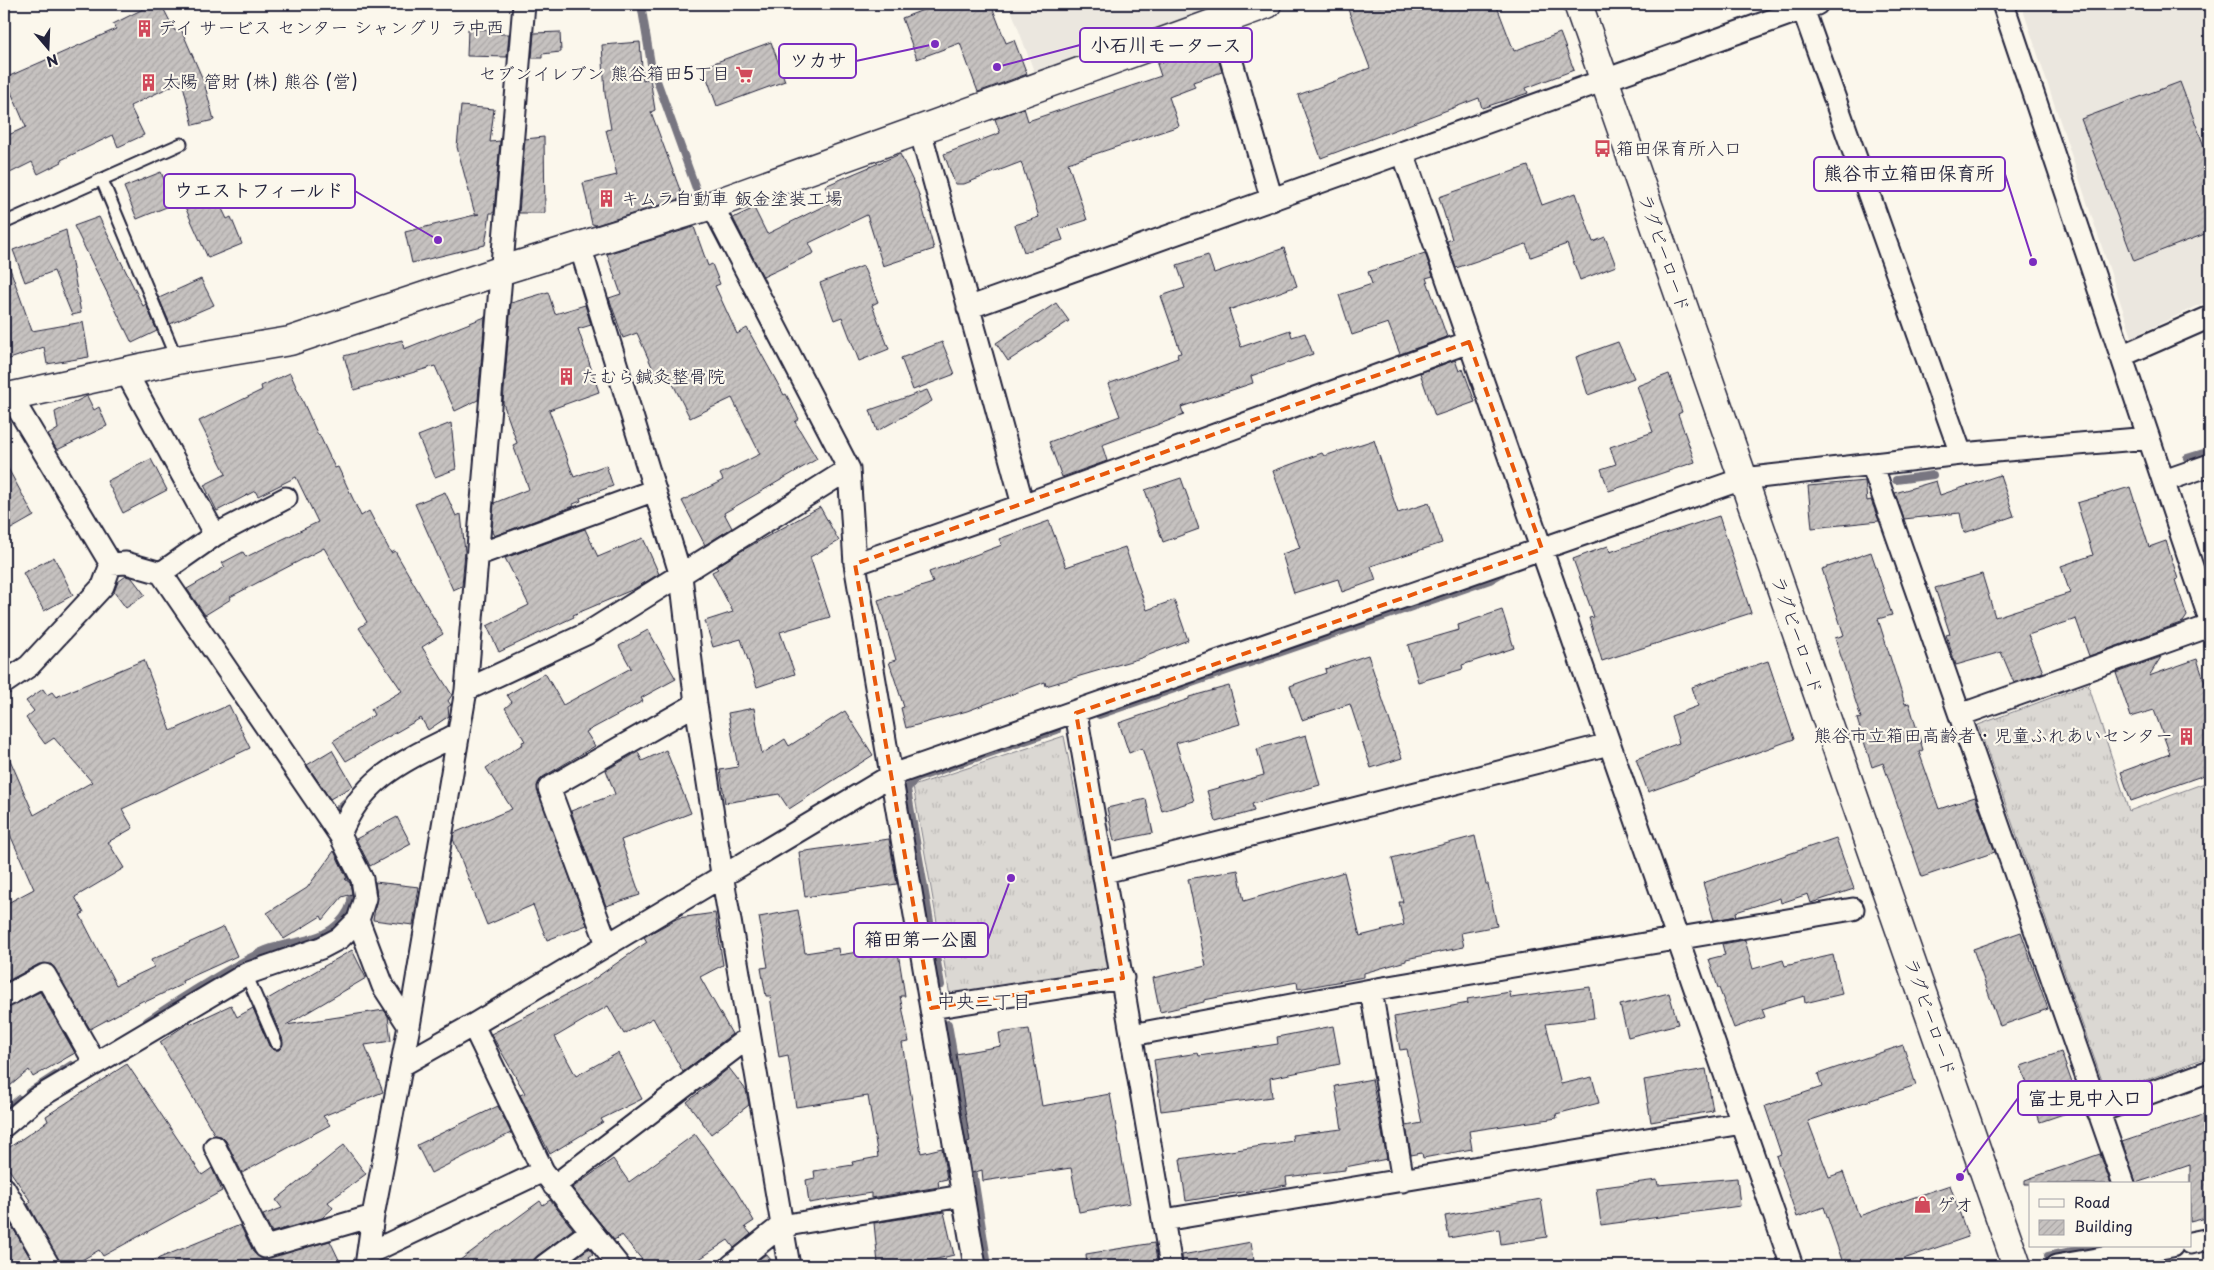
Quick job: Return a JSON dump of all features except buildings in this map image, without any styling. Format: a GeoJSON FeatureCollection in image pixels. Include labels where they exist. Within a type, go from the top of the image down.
{"type":"FeatureCollection","features":[{"type":"Feature","properties":{"kind":"street"},"geometry":{"type":"LineString","coordinates":[[368,1260],[373,1216],[409,1026],[466,690],[524,4]]}},
{"type":"Feature","properties":{"kind":"street"},"geometry":{"type":"LineString","coordinates":[[111,564],[7,397],[177,360],[290,341],[503,270],[712,205],[1268,4]]}},
{"type":"Feature","properties":{"kind":"street","name":"ラグビーロード"},"geometry":{"type":"LineString","coordinates":[[1578,4],[2017,1266]]}},
{"type":"Feature","properties":{"kind":"street"},"geometry":{"type":"LineString","coordinates":[[2003,4],[2210,620]]}},
{"type":"Feature","properties":{"kind":"street"},"geometry":{"type":"LineString","coordinates":[[968,308],[1810,6],[1961,454]]}},
{"type":"Feature","properties":{"kind":"street"},"geometry":{"type":"LineString","coordinates":[[1220,21],[1272,200]]}},
{"type":"Feature","properties":{"kind":"street"},"geometry":{"type":"LineString","coordinates":[[920,130],[1023,505]]}},
{"type":"Feature","properties":{"kind":"street"},"geometry":{"type":"LineString","coordinates":[[1403,153],[1792,1266]]}},
{"type":"Feature","properties":{"kind":"street"},"geometry":{"type":"LineString","coordinates":[[712,205],[849,469],[855,564],[975,1266]]}},
{"type":"Feature","properties":{"kind":"street"},"geometry":{"type":"LineString","coordinates":[[580,246],[681,576],[696,704],[722,874],[789,1266]]}},
{"type":"Feature","properties":{"kind":"street"},"geometry":{"type":"LineString","coordinates":[[2121,356],[2210,317]]}},
{"type":"Feature","properties":{"kind":"street"},"geometry":{"type":"LineString","coordinates":[[855,564],[1023,505],[1469,342]]}},
{"type":"Feature","properties":{"kind":"street"},"geometry":{"type":"LineString","coordinates":[[126,372],[214,536]]}},
{"type":"Feature","properties":{"kind":"street"},"geometry":{"type":"LineString","coordinates":[[402,1065],[473,1025],[722,874],[892,775],[1742,479],[1961,454],[2149,438]]}},
{"type":"Feature","properties":{"kind":"street"},"geometry":{"type":"LineString","coordinates":[[1872,464],[2123,1182]]}},
{"type":"Feature","properties":{"kind":"street"},"geometry":{"type":"LineString","coordinates":[[2164,481],[2210,465]]}},
{"type":"Feature","properties":{"kind":"street"},"geometry":{"type":"LineString","coordinates":[[466,690],[586,634],[849,469]]}},
{"type":"Feature","properties":{"kind":"street"},"geometry":{"type":"LineString","coordinates":[[477,555],[655,490]]}},
{"type":"Feature","properties":{"kind":"street"},"geometry":{"type":"LineString","coordinates":[[161,573],[214,536],[286,498]]}},
{"type":"Feature","properties":{"kind":"street"},"geometry":{"type":"LineString","coordinates":[[4,1126],[36,1098],[246,974],[321,948],[340,938],[358,920],[365,898],[362,879],[340,835],[161,573],[126,563],[111,564]]}},
{"type":"Feature","properties":{"kind":"street"},"geometry":{"type":"LineString","coordinates":[[4,684],[29,666],[103,586],[111,564]]}},
{"type":"Feature","properties":{"kind":"street"},"geometry":{"type":"LineString","coordinates":[[1960,715],[2210,626]]}},
{"type":"Feature","properties":{"kind":"street"},"geometry":{"type":"LineString","coordinates":[[607,944],[549,788],[696,704]]}},
{"type":"Feature","properties":{"kind":"street"},"geometry":{"type":"LineString","coordinates":[[1076,712],[1171,1266]]}},
{"type":"Feature","properties":{"kind":"street"},"geometry":{"type":"LineString","coordinates":[[340,835],[347,818],[365,792],[394,766],[458,734]]}},
{"type":"Feature","properties":{"kind":"street"},"geometry":{"type":"LineString","coordinates":[[1104,872],[1609,744]]}},
{"type":"Feature","properties":{"kind":"street"},"geometry":{"type":"LineString","coordinates":[[1132,1035],[1371,990],[1853,909]]}},
{"type":"Feature","properties":{"kind":"street"},"geometry":{"type":"LineString","coordinates":[[358,920],[383,986],[409,1026]]}},
{"type":"Feature","properties":{"kind":"street"},"geometry":{"type":"LineString","coordinates":[[4,997],[45,975],[95,1063]]}},
{"type":"Feature","properties":{"kind":"street"},"geometry":{"type":"LineString","coordinates":[[931,1008],[1122,978]]}},
{"type":"Feature","properties":{"kind":"street"},"geometry":{"type":"LineString","coordinates":[[1371,990],[1403,1181]]}},
{"type":"Feature","properties":{"kind":"street"},"geometry":{"type":"LineString","coordinates":[[473,1025],[548,1179],[619,1266]]}},
{"type":"Feature","properties":{"kind":"street"},"geometry":{"type":"LineString","coordinates":[[368,1260],[548,1179],[749,1037]]}},
{"type":"Feature","properties":{"kind":"street"},"geometry":{"type":"LineString","coordinates":[[2098,1112],[2210,1071]]}},
{"type":"Feature","properties":{"kind":"street"},"geometry":{"type":"LineString","coordinates":[[1164,1220],[1742,1123]]}},
{"type":"Feature","properties":{"kind":"street"},"geometry":{"type":"LineString","coordinates":[[215,1147],[265,1248],[373,1216]]}},
{"type":"Feature","properties":{"kind":"street"},"geometry":{"type":"LineString","coordinates":[[4,1188],[49,1266]]}},
{"type":"Feature","properties":{"kind":"street"},"geometry":{"type":"LineString","coordinates":[[731,1266],[781,1226],[962,1196]]}},
{"type":"Feature","properties":{"kind":"street"},"geometry":{"type":"LineString","coordinates":[[544,1266],[590,1232]]}},
{"type":"Feature","properties":{"kind":"street"},"geometry":{"type":"LineString","coordinates":[[2192,1243],[2210,1239]]}},
{"type":"Feature","properties":{"kind":"street"},"geometry":{"type":"LineString","coordinates":[[2056,1266],[2149,1254],[2166,1248]]}},
{"type":"Feature","properties":{"kind":"lane"},"geometry":{"type":"LineString","coordinates":[[4,223],[181,144]]}},
{"type":"Feature","properties":{"kind":"lane"},"geometry":{"type":"LineString","coordinates":[[102,180],[177,360]]}},
{"type":"Feature","properties":{"kind":"lane"},"geometry":{"type":"LineString","coordinates":[[246,974],[276,1043]]}},
{"type":"Feature","properties":{"kind":"highlighted area"},"geometry":{"type":"Polygon","coordinates":[[[1469,342],[1542,549],[1076,713],[1123,978],[931,1008],[855,564],[1469,342]]]}},
{"type":"Feature","properties":{"kind":"shaded area"},"geometry":{"type":"Polygon","coordinates":[[[1009,4],[1222,4],[1035,74],[1009,4]]]}},
{"type":"Feature","properties":{"kind":"shaded area"},"geometry":{"type":"Polygon","coordinates":[[[2021,4],[2210,4],[2210,300],[2132,337],[2021,4]]]}},
{"type":"Feature","properties":{"kind":"green space"},"geometry":{"type":"Polygon","coordinates":[[[2088,684],[2129,811],[2210,781],[2210,1056],[2107,1095],[1978,725],[2088,684]]]}},
{"type":"Feature","properties":{"kind":"green space"},"geometry":{"type":"Polygon","coordinates":[[[1064,736],[1110,970],[950,996],[913,786],[1064,736]]]}},
{"type":"Feature","properties":{"kind":"waterway"},"geometry":{"type":"LineString","coordinates":[[641,4],[651,64],[698,194]]}},
{"type":"Feature","properties":{"kind":"waterway"},"geometry":{"type":"LineString","coordinates":[[2187,458],[2210,451]]}},
{"type":"Feature","properties":{"kind":"waterway"},"geometry":{"type":"LineString","coordinates":[[1896,480],[1933,475]]}},
{"type":"Feature","properties":{"kind":"waterway"},"geometry":{"type":"LineString","coordinates":[[1099,715],[1490,580],[1502,573]]}},
{"type":"Feature","properties":{"kind":"waterway"},"geometry":{"type":"LineString","coordinates":[[941,985],[907,789],[915,779],[1057,730]]}},
{"type":"Feature","properties":{"kind":"waterway"},"geometry":{"type":"LineString","coordinates":[[335,812],[351,797]]}},
{"type":"Feature","properties":{"kind":"waterway"},"geometry":{"type":"LineString","coordinates":[[147,1021],[203,985],[261,952],[320,935],[340,922],[348,910],[352,892],[343,863]]}},
{"type":"Feature","properties":{"kind":"waterway"},"geometry":{"type":"LineString","coordinates":[[948,1024],[970,1150]]}},
{"type":"Feature","properties":{"kind":"waterway"},"geometry":{"type":"LineString","coordinates":[[29,1092],[71,1065]]}},
{"type":"Feature","properties":{"kind":"waterway"},"geometry":{"type":"LineString","coordinates":[[4,1112],[19,1099]]}},
{"type":"Feature","properties":{"kind":"waterway"},"geometry":{"type":"LineString","coordinates":[[972,1164],[988,1266]]}},
{"type":"Feature","properties":{"kind":"waterway"},"geometry":{"type":"LineString","coordinates":[[2048,1256],[2086,1248]]}},
{"type":"Feature","properties":{"kind":"waterway"},"geometry":{"type":"LineString","coordinates":[[1965,1266],[1974,1264]]}},
{"type":"Feature","properties":{"kind":"place","name":"デイ サービス センター シャングリ ラ中西"},"geometry":{"type":"Point","coordinates":[144,28]}},
{"type":"Feature","properties":{"kind":"place","name":"ツカサ"},"geometry":{"type":"Point","coordinates":[935,44]}},
{"type":"Feature","properties":{"kind":"place","name":"小石川モータース"},"geometry":{"type":"Point","coordinates":[997,67]}},
{"type":"Feature","properties":{"kind":"place","name":"セブンイレブン 熊谷箱田5丁目"},"geometry":{"type":"Point","coordinates":[744,74]}},
{"type":"Feature","properties":{"kind":"place","name":"太陽 管財 (株) 熊谷 (営)"},"geometry":{"type":"Point","coordinates":[148,82]}},
{"type":"Feature","properties":{"kind":"place","name":"箱田保育所入口"},"geometry":{"type":"Point","coordinates":[1602,149]}},
{"type":"Feature","properties":{"kind":"place","name":"キムラ自動車 鈑金塗装工場"},"geometry":{"type":"Point","coordinates":[607,199]}},
{"type":"Feature","properties":{"kind":"place","name":"ウエストフィールド"},"geometry":{"type":"Point","coordinates":[438,240]}},
{"type":"Feature","properties":{"kind":"place","name":"熊谷市立箱田保育所"},"geometry":{"type":"Point","coordinates":[2033,262]}},
{"type":"Feature","properties":{"kind":"place","name":"たむら鍼灸整骨院"},"geometry":{"type":"Point","coordinates":[567,377]}},
{"type":"Feature","properties":{"kind":"place","name":"熊谷市立箱田高齢者・児童ふれあいセンター"},"geometry":{"type":"Point","coordinates":[2187,736]}},
{"type":"Feature","properties":{"kind":"place","name":"箱田第一公園"},"geometry":{"type":"Point","coordinates":[1011,878]}},
{"type":"Feature","properties":{"kind":"place","name":"富士見中入口"},"geometry":{"type":"Point","coordinates":[1960,1177]}},
{"type":"Feature","properties":{"kind":"place","name":"ゲオ"},"geometry":{"type":"Point","coordinates":[1923,1205]}},
{"type":"Feature","properties":{"kind":"district","name":"中央二丁目"},"geometry":{"type":"Point","coordinates":[984,1001]}}]}
